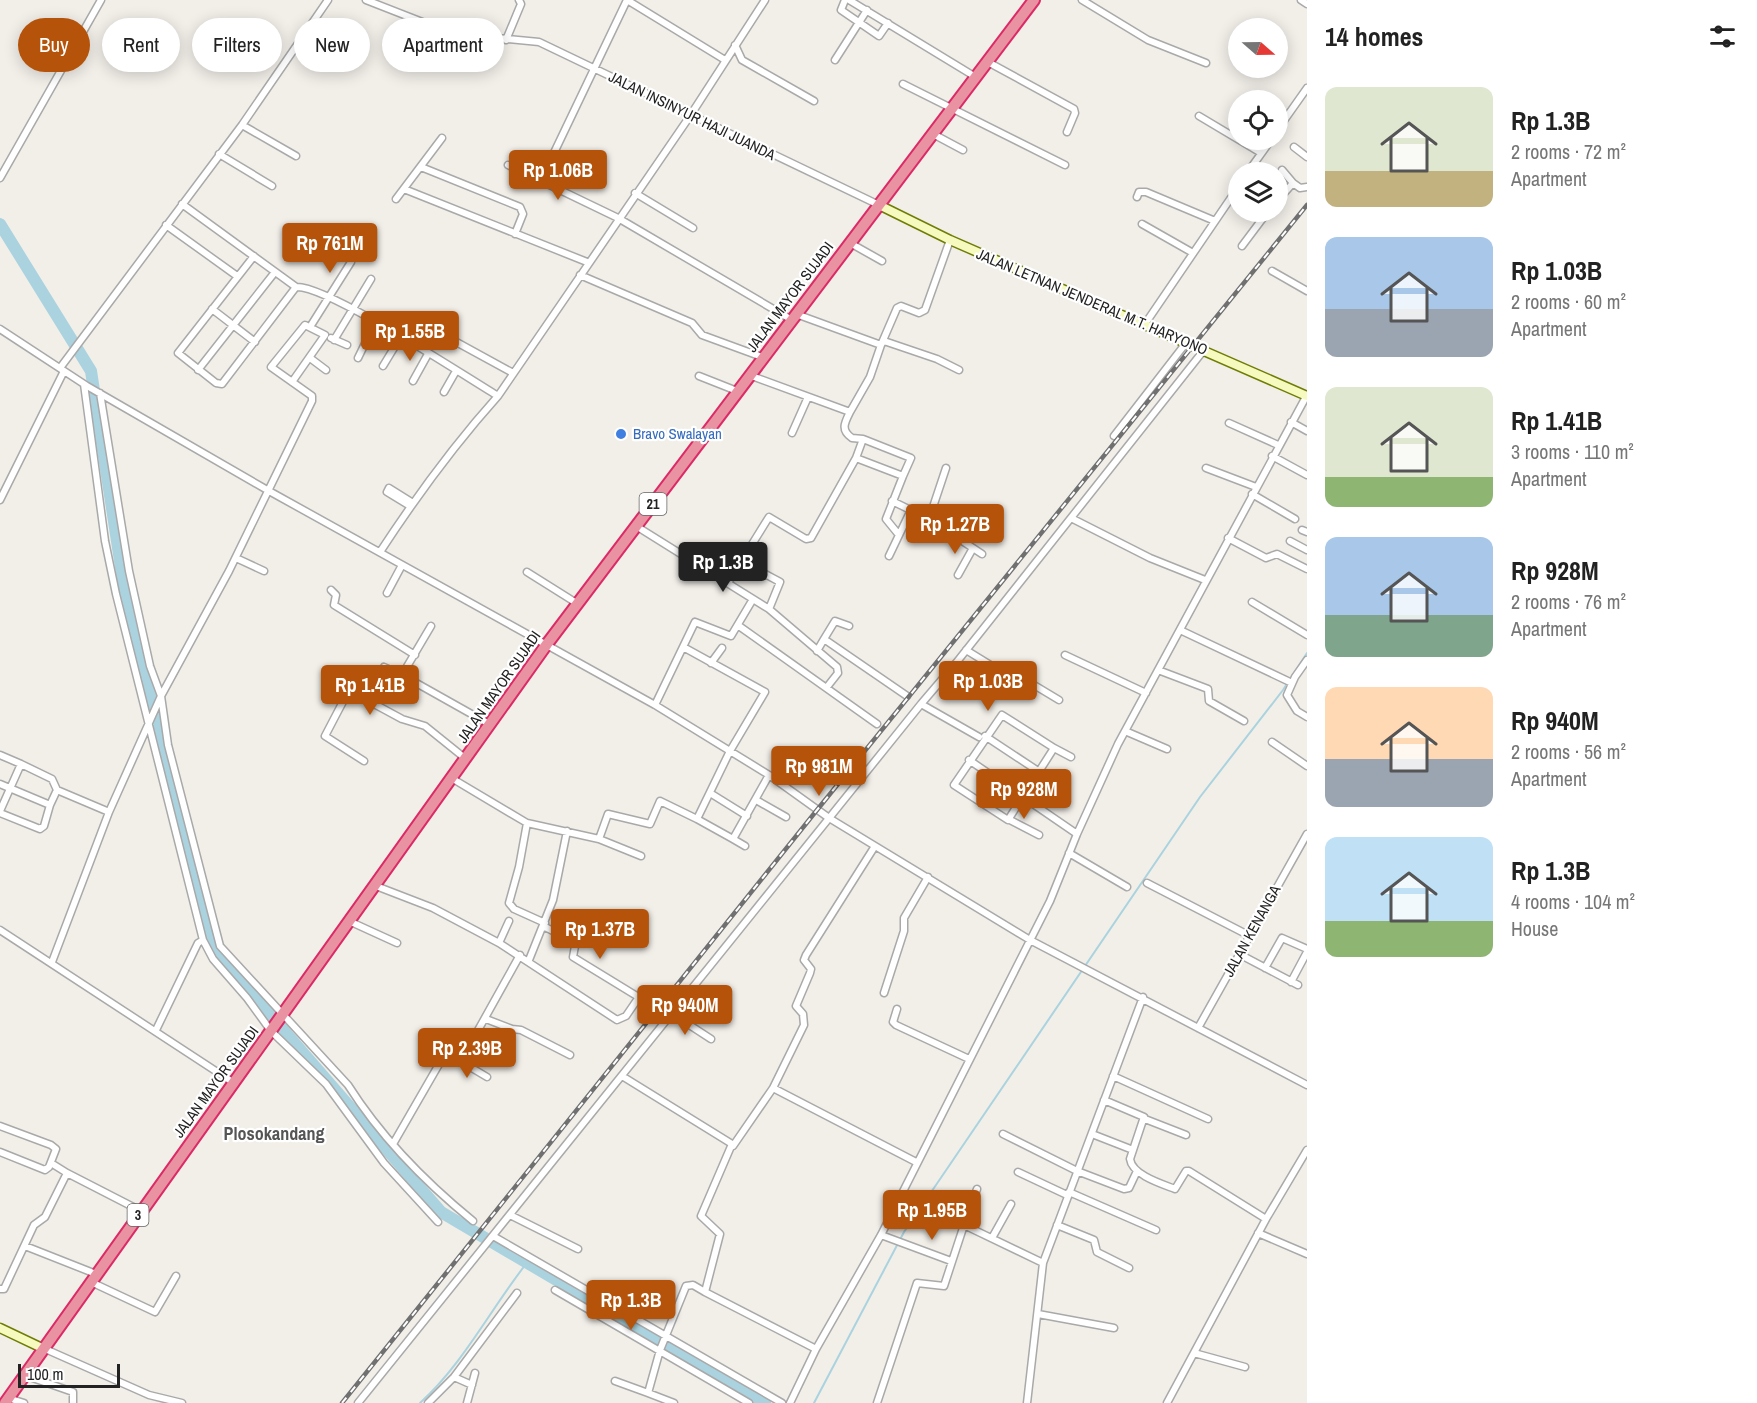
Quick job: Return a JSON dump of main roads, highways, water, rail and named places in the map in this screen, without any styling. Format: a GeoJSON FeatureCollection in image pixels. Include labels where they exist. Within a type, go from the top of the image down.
{"type":"FeatureCollection","features":[{"type":"Feature","properties":{"kind":"highway","name":"JALAN MAYOR SUJADI"},"geometry":{"type":"LineString","coordinates":[[7,1400],[548,644],[974,76],[1034,0]]}},
{"type":"Feature","properties":{"kind":"main road","name":"JALAN LETNAN JENDERAL M.T. HARYONO"},"geometry":{"type":"LineString","coordinates":[[879,205],[950,240],[1307,395]]}},
{"type":"Feature","properties":{"kind":"main road"},"geometry":{"type":"LineString","coordinates":[[0,1328],[42,1348]]}},
{"type":"Feature","properties":{"kind":"waterway"},"geometry":{"type":"LineString","coordinates":[[0,224],[91,371],[126,600],[214,950],[441,1212],[765,1403]]}},
{"type":"Feature","properties":{"kind":"waterway"},"geometry":{"type":"LineString","coordinates":[[814,1403],[904,1232],[1200,797],[1283,690],[1307,653]]}},
{"type":"Feature","properties":{"kind":"waterway"},"geometry":{"type":"LineString","coordinates":[[420,1403],[463,1354],[526,1264]]}},
{"type":"Feature","properties":{"kind":"railway"},"geometry":{"type":"LineString","coordinates":[[342,1403],[817,810],[1307,205]]}},
{"type":"Feature","properties":{"kind":"place","name":"Bravo Swalayan"},"geometry":{"type":"Point","coordinates":[621,434]}},
{"type":"Feature","properties":{"kind":"district","name":"Plosokandang"},"geometry":{"type":"Point","coordinates":[274,1134]}}]}
